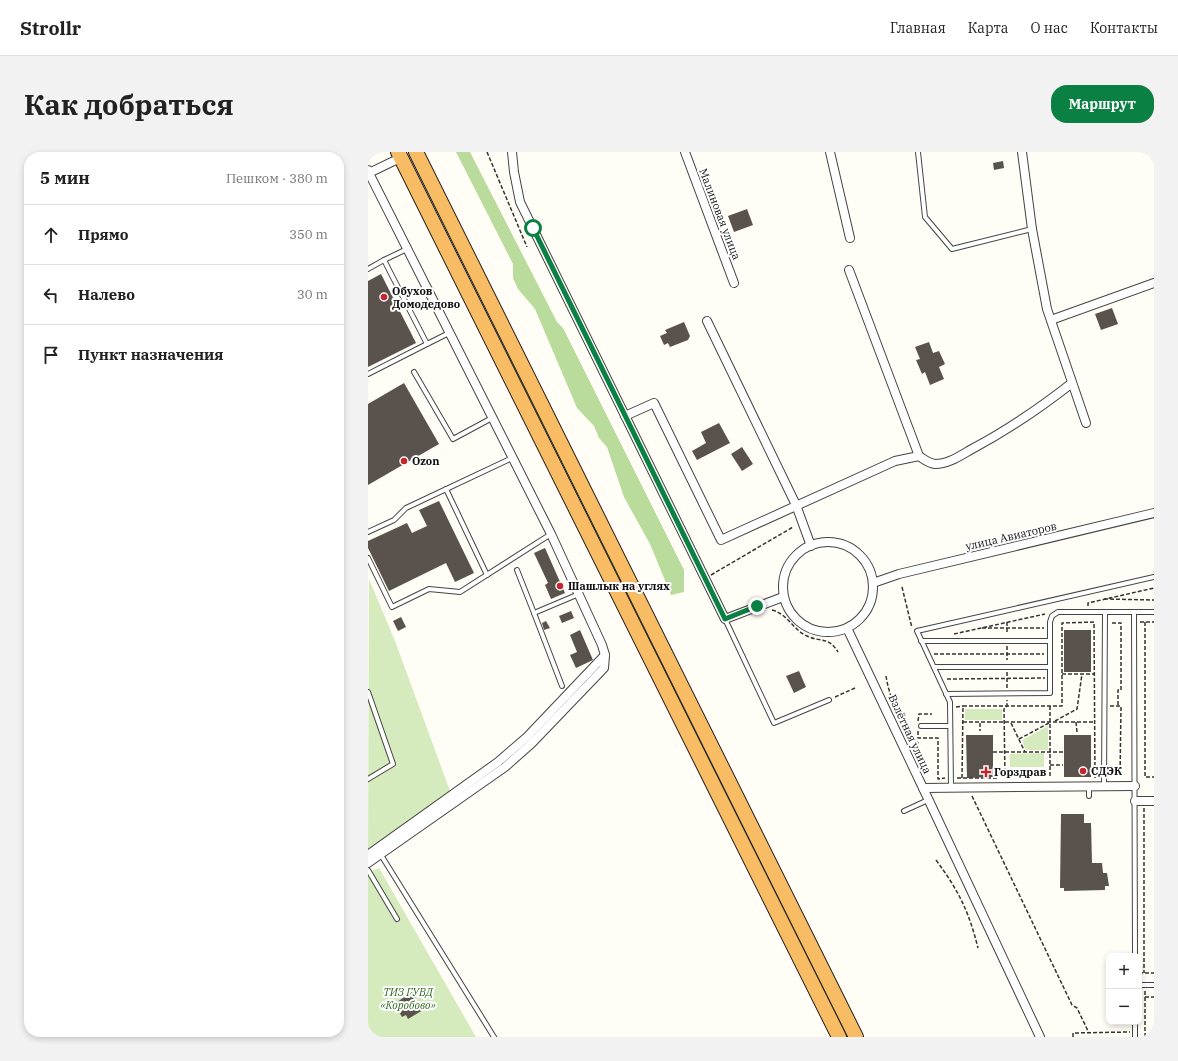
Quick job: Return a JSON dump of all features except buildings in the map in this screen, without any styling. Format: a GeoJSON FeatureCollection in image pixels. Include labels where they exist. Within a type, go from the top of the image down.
{"type":"FeatureCollection","features":[{"type":"Feature","properties":{"kind":"highway"},"geometry":{"type":"LineString","coordinates":[[416,152],[856,1037]]}},
{"type":"Feature","properties":{"kind":"highway"},"geometry":{"type":"LineString","coordinates":[[399,155],[839,1037]]}},
{"type":"Feature","properties":{"kind":"street"},"geometry":{"type":"LineString","coordinates":[[512,152],[520,202],[725,619],[783,597]]}},
{"type":"Feature","properties":{"kind":"street","name":"Малиновая улица"},"geometry":{"type":"LineString","coordinates":[[685,152],[734,283]]}},
{"type":"Feature","properties":{"kind":"street"},"geometry":{"type":"LineString","coordinates":[[830,152],[850,238]]}},
{"type":"Feature","properties":{"kind":"street"},"geometry":{"type":"LineString","coordinates":[[1022,152],[1032,229],[1051,320],[1086,423]]}},
{"type":"Feature","properties":{"kind":"street"},"geometry":{"type":"LineString","coordinates":[[368,863],[505,767],[532,743],[604,668],[605,655],[580,594],[551,534],[369,172],[399,155]]}},
{"type":"Feature","properties":{"kind":"street"},"geometry":{"type":"LineString","coordinates":[[849,270],[919,456],[926,462],[936,464],[949,462],[1005,432],[1044,405],[1072,383]]}},
{"type":"Feature","properties":{"kind":"street"},"geometry":{"type":"LineString","coordinates":[[1051,320],[1154,283]]}},
{"type":"Feature","properties":{"kind":"street"},"geometry":{"type":"LineString","coordinates":[[707,321],[796,505],[811,546]]}},
{"type":"Feature","properties":{"kind":"street"},"geometry":{"type":"LineString","coordinates":[[625,416],[654,403],[721,540],[895,461],[919,456]]}},
{"type":"Feature","properties":{"kind":"street","name":"улица Авиаторов"},"geometry":{"type":"LineString","coordinates":[[873,583],[899,574],[1154,513]]}},
{"type":"Feature","properties":{"kind":"street"},"geometry":{"type":"LineString","coordinates":[[821,542],[839,543],[856,551],[868,565],[873,583],[871,601],[862,617],[847,628],[831,633],[815,631],[800,624],[789,612],[783,597],[783,578],[790,561],[803,548],[821,542]]}},
{"type":"Feature","properties":{"kind":"street","name":"Взлётная улица"},"geometry":{"type":"LineString","coordinates":[[847,628],[923,788],[1088,787],[1104,782],[1135,786]]}},
{"type":"Feature","properties":{"kind":"street"},"geometry":{"type":"LineString","coordinates":[[368,854],[498,762],[527,737],[605,655]]}},
{"type":"Feature","properties":{"kind":"street"},"geometry":{"type":"LineString","coordinates":[[923,788],[1040,1037]]}},
{"type":"Feature","properties":{"kind":"street"},"geometry":{"type":"LineString","coordinates":[[1135,802],[1152,805]]}},
{"type":"Feature","properties":{"kind":"lane"},"geometry":{"type":"LineString","coordinates":[[918,152],[925,217],[952,249],[1032,229]]}},
{"type":"Feature","properties":{"kind":"lane"},"geometry":{"type":"LineString","coordinates":[[368,268],[407,249]]}},
{"type":"Feature","properties":{"kind":"lane"},"geometry":{"type":"LineString","coordinates":[[384,260],[427,344]]}},
{"type":"Feature","properties":{"kind":"lane"},"geometry":{"type":"LineString","coordinates":[[368,374],[449,332]]}},
{"type":"Feature","properties":{"kind":"lane"},"geometry":{"type":"LineString","coordinates":[[414,372],[453,439],[492,418]]}},
{"type":"Feature","properties":{"kind":"lane"},"geometry":{"type":"LineString","coordinates":[[368,532],[394,520],[406,508],[512,458]]}},
{"type":"Feature","properties":{"kind":"lane"},"geometry":{"type":"LineString","coordinates":[[446,489],[488,574]]}},
{"type":"Feature","properties":{"kind":"lane"},"geometry":{"type":"LineString","coordinates":[[368,558],[392,607],[429,589],[460,592],[551,534]]}},
{"type":"Feature","properties":{"kind":"lane"},"geometry":{"type":"LineString","coordinates":[[517,570],[562,686]]}},
{"type":"Feature","properties":{"kind":"lane"},"geometry":{"type":"LineString","coordinates":[[950,787],[950,702],[916,631],[1154,577]]}},
{"type":"Feature","properties":{"kind":"lane"},"geometry":{"type":"LineString","coordinates":[[534,613],[580,594]]}},
{"type":"Feature","properties":{"kind":"lane"},"geometry":{"type":"LineString","coordinates":[[946,694],[1050,693],[1050,624],[1052,616],[1058,612],[1154,612]]}},
{"type":"Feature","properties":{"kind":"lane"},"geometry":{"type":"LineString","coordinates":[[1104,782],[1105,612]]}},
{"type":"Feature","properties":{"kind":"lane"},"geometry":{"type":"LineString","coordinates":[[1134,612],[1135,953]]}},
{"type":"Feature","properties":{"kind":"lane"},"geometry":{"type":"LineString","coordinates":[[725,619],[774,723],[829,700]]}},
{"type":"Feature","properties":{"kind":"lane"},"geometry":{"type":"LineString","coordinates":[[921,641],[1050,640]]}},
{"type":"Feature","properties":{"kind":"lane"},"geometry":{"type":"LineString","coordinates":[[934,667],[1050,667]]}},
{"type":"Feature","properties":{"kind":"lane"},"geometry":{"type":"LineString","coordinates":[[368,692],[393,764],[368,779]]}},
{"type":"Feature","properties":{"kind":"lane"},"geometry":{"type":"LineString","coordinates":[[919,726],[950,726]]}},
{"type":"Feature","properties":{"kind":"lane"},"geometry":{"type":"LineString","coordinates":[[1088,787],[1089,796]]}},
{"type":"Feature","properties":{"kind":"lane"},"geometry":{"type":"LineString","coordinates":[[904,811],[929,799]]}},
{"type":"Feature","properties":{"kind":"lane"},"geometry":{"type":"LineString","coordinates":[[381,855],[494,1037]]}},
{"type":"Feature","properties":{"kind":"lane"},"geometry":{"type":"LineString","coordinates":[[368,870],[397,919]]}},
{"type":"Feature","properties":{"kind":"lane"},"geometry":{"type":"LineString","coordinates":[[1145,985],[1154,985]]}},
{"type":"Feature","properties":{"kind":"path"},"geometry":{"type":"LineString","coordinates":[[487,152],[527,247]]}},
{"type":"Feature","properties":{"kind":"path"},"geometry":{"type":"LineString","coordinates":[[711,575],[793,527]]}},
{"type":"Feature","properties":{"kind":"path"},"geometry":{"type":"LineString","coordinates":[[1154,588],[1104,599],[1154,600]]}},
{"type":"Feature","properties":{"kind":"path"},"geometry":{"type":"LineString","coordinates":[[757,606],[776,611],[784,615],[806,636],[828,641],[838,652]]}},
{"type":"Feature","properties":{"kind":"path"},"geometry":{"type":"LineString","coordinates":[[949,636],[978,628],[1050,613]]}},
{"type":"Feature","properties":{"kind":"path"},"geometry":{"type":"LineString","coordinates":[[978,628],[1045,628],[1045,624],[1094,622],[1121,623],[1121,690],[1118,690],[1118,706],[1121,706],[1120,778],[1104,782],[1095,778],[1094,622]]}},
{"type":"Feature","properties":{"kind":"path"},"geometry":{"type":"LineString","coordinates":[[1145,622],[1145,777],[1154,777]]}},
{"type":"Feature","properties":{"kind":"path"},"geometry":{"type":"LineString","coordinates":[[962,778],[963,706],[1062,706],[1062,623]]}},
{"type":"Feature","properties":{"kind":"path"},"geometry":{"type":"LineString","coordinates":[[934,654],[1062,654]]}},
{"type":"Feature","properties":{"kind":"path"},"geometry":{"type":"LineString","coordinates":[[945,679],[1045,678],[1045,673]]}},
{"type":"Feature","properties":{"kind":"path"},"geometry":{"type":"LineString","coordinates":[[1062,674],[1094,674]]}},
{"type":"Feature","properties":{"kind":"path"},"geometry":{"type":"LineString","coordinates":[[1053,722],[1077,709],[1082,674]]}},
{"type":"Feature","properties":{"kind":"path"},"geometry":{"type":"LineString","coordinates":[[886,676],[889,692],[908,733],[920,745]]}},
{"type":"Feature","properties":{"kind":"path"},"geometry":{"type":"LineString","coordinates":[[829,700],[855,688]]}},
{"type":"Feature","properties":{"kind":"path"},"geometry":{"type":"LineString","coordinates":[[1043,778],[1050,778],[1050,706]]}},
{"type":"Feature","properties":{"kind":"path"},"geometry":{"type":"LineString","coordinates":[[1094,706],[1118,706]]}},
{"type":"Feature","properties":{"kind":"path"},"geometry":{"type":"LineString","coordinates":[[932,714],[918,714],[918,738],[936,738]]}},
{"type":"Feature","properties":{"kind":"path"},"geometry":{"type":"LineString","coordinates":[[963,722],[1095,722]]}},
{"type":"Feature","properties":{"kind":"path"},"geometry":{"type":"LineString","coordinates":[[980,722],[980,731]]}},
{"type":"Feature","properties":{"kind":"path"},"geometry":{"type":"LineString","coordinates":[[1011,722],[1026,752]]}},
{"type":"Feature","properties":{"kind":"path"},"geometry":{"type":"LineString","coordinates":[[1019,739],[1050,722]]}},
{"type":"Feature","properties":{"kind":"path"},"geometry":{"type":"LineString","coordinates":[[1076,722],[1077,732]]}},
{"type":"Feature","properties":{"kind":"path"},"geometry":{"type":"LineString","coordinates":[[936,732],[936,738],[938,738],[938,778],[1012,778]]}},
{"type":"Feature","properties":{"kind":"path"},"geometry":{"type":"LineString","coordinates":[[993,752],[1063,752]]}},
{"type":"Feature","properties":{"kind":"path"},"geometry":{"type":"LineString","coordinates":[[1050,765],[1063,765]]}},
{"type":"Feature","properties":{"kind":"path"},"geometry":{"type":"LineString","coordinates":[[967,787],[1072,1005],[1077,1008],[1089,1033]]}},
{"type":"Feature","properties":{"kind":"path"},"geometry":{"type":"LineString","coordinates":[[1152,805],[1144,808],[1144,973],[1154,973]]}},
{"type":"Feature","properties":{"kind":"path"},"geometry":{"type":"LineString","coordinates":[[936,860],[953,883],[971,920],[978,948]]}},
{"type":"Feature","properties":{"kind":"path"},"geometry":{"type":"LineString","coordinates":[[1145,985],[1145,1037]]}},
{"type":"Feature","properties":{"kind":"path"},"geometry":{"type":"LineString","coordinates":[[1145,997],[1154,997]]}},
{"type":"Feature","properties":{"kind":"path"},"geometry":{"type":"LineString","coordinates":[[1073,1037],[1073,1033],[1135,1035],[1145,1032]]}},
{"type":"Feature","properties":{"kind":"green space"},"geometry":{"type":"Polygon","coordinates":[[[456,152],[470,152],[557,322],[563,328],[684,570],[684,592],[671,595],[650,544],[624,497],[607,447],[599,438],[594,426],[577,408],[535,309],[518,289],[513,278],[513,264],[456,152]]]}},
{"type":"Feature","properties":{"kind":"green space"},"geometry":{"type":"Polygon","coordinates":[[[369,579],[395,641],[450,791],[368,850],[369,579]]]}},
{"type":"Feature","properties":{"kind":"green space"},"geometry":{"type":"Polygon","coordinates":[[[965,709],[1002,709],[1002,720],[965,720],[965,709]]]}},
{"type":"Feature","properties":{"kind":"green space"},"geometry":{"type":"Polygon","coordinates":[[[1048,726],[1048,750],[1026,750],[1022,740],[1048,726]]]}},
{"type":"Feature","properties":{"kind":"green space"},"geometry":{"type":"Polygon","coordinates":[[[1044,753],[1044,767],[1010,767],[1010,754],[1044,753]]]}},
{"type":"Feature","properties":{"kind":"green space","name":"ТИЗ ГУВД «Коробово»"},"geometry":{"type":"Polygon","coordinates":[[[379,868],[476,1037],[368,1037],[368,873],[379,868]]]}},
{"type":"Feature","properties":{"kind":"place","name":"Обухов Домодедово"},"geometry":{"type":"Point","coordinates":[384,297]}},
{"type":"Feature","properties":{"kind":"place","name":"Ozon"},"geometry":{"type":"Point","coordinates":[404,461]}},
{"type":"Feature","properties":{"kind":"place","name":"Шашлык на углях"},"geometry":{"type":"Point","coordinates":[560,586]}},
{"type":"Feature","properties":{"kind":"place","name":"СДЭК"},"geometry":{"type":"Point","coordinates":[1083,771]}},
{"type":"Feature","properties":{"kind":"place","name":"Горздрав"},"geometry":{"type":"Point","coordinates":[986,772]}},
{"type":"Feature","properties":{"kind":"route"},"geometry":{"type":"LineString","coordinates":[[533,228],[545,256],[725,619],[757,606]]}}]}
